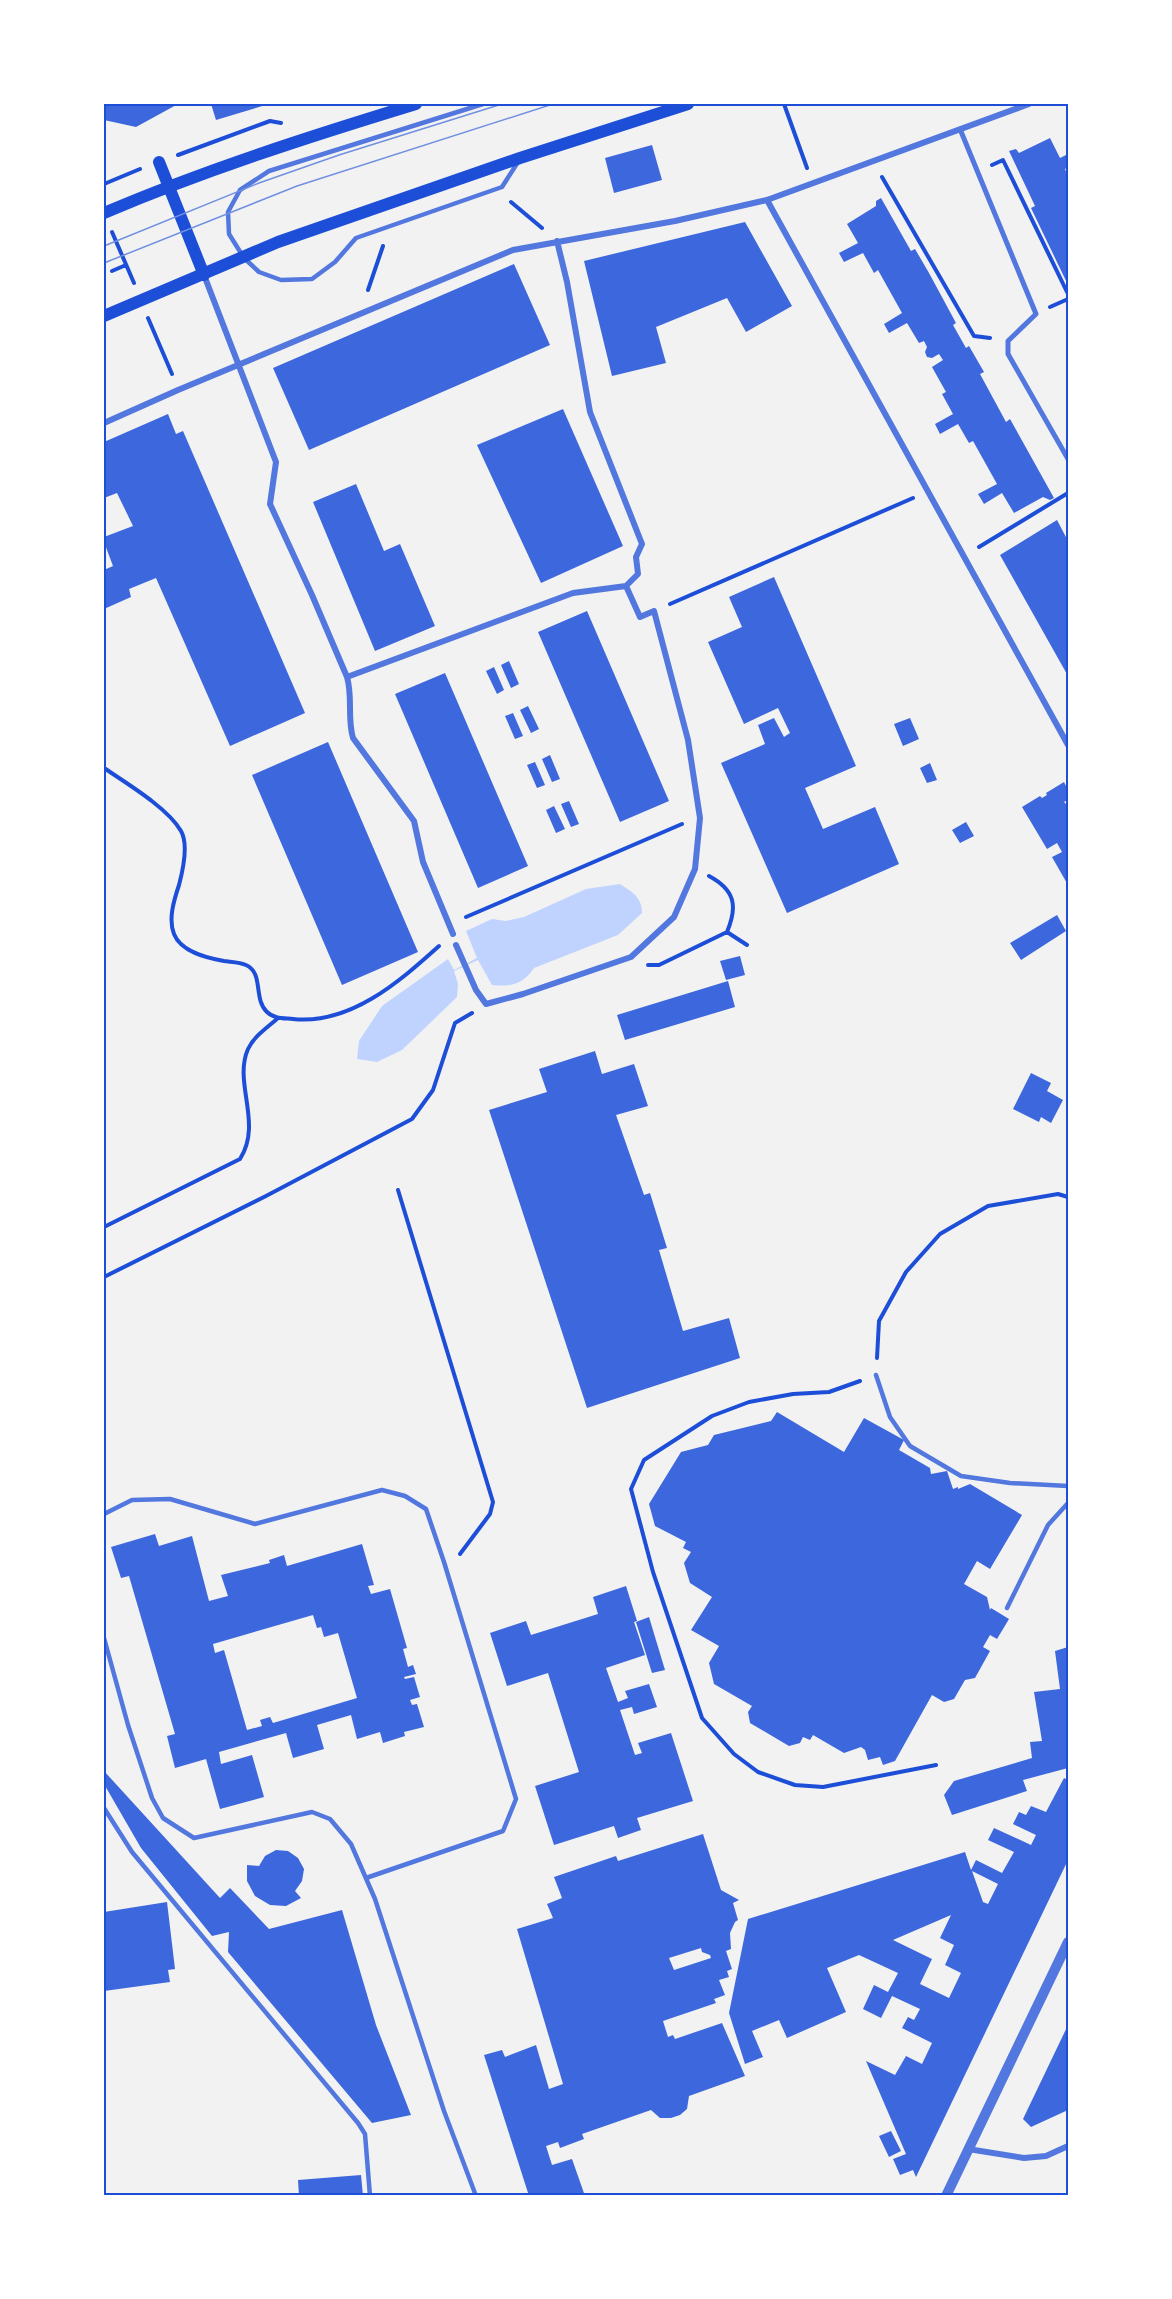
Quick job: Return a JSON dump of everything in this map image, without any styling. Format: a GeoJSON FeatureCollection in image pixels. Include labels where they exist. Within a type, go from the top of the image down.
{"type":"FeatureCollection","features":[{"type":"Feature","properties":{"kind":"main road"},"geometry":{"type":"LineString","coordinates":[[104,213],[169,187],[312,136],[416,104]]}},
{"type":"Feature","properties":{"kind":"main road"},"geometry":{"type":"LineString","coordinates":[[104,316],[278,242],[520,158],[688,104]]}},
{"type":"Feature","properties":{"kind":"main road"},"geometry":{"type":"LineString","coordinates":[[159,162],[204,274]]}},
{"type":"Feature","properties":{"kind":"street"},"geometry":{"type":"LineString","coordinates":[[104,423],[513,250],[557,240],[595,236],[675,221],[767,200],[1029,104]]}},
{"type":"Feature","properties":{"kind":"street"},"geometry":{"type":"LineString","coordinates":[[960,129],[1036,314],[1008,341],[1008,354],[1068,459]]}},
{"type":"Feature","properties":{"kind":"street"},"geometry":{"type":"LineString","coordinates":[[767,200],[1068,745]]}},
{"type":"Feature","properties":{"kind":"street"},"geometry":{"type":"LineString","coordinates":[[347,677],[573,593],[626,586],[638,574],[636,557],[642,544],[590,412],[567,282],[557,240]]}},
{"type":"Feature","properties":{"kind":"street"},"geometry":{"type":"LineString","coordinates":[[204,274],[276,462],[270,504],[351,688],[349,726],[352,738],[414,820],[423,862],[453,934]]}},
{"type":"Feature","properties":{"kind":"street"},"geometry":{"type":"LineString","coordinates":[[456,945],[476,990],[486,1004],[523,994],[631,957],[674,917],[696,868],[700,818],[688,740],[654,611],[640,617],[626,586]]}},
{"type":"Feature","properties":{"kind":"street"},"geometry":{"type":"LineString","coordinates":[[946,2196],[1068,1942]]}},
{"type":"Feature","properties":{"kind":"street"},"geometry":{"type":"LineString","coordinates":[[968,2149],[1024,2158],[1047,2156],[1068,2146]]}},
{"type":"Feature","properties":{"kind":"lane"},"geometry":{"type":"LineString","coordinates":[[483,104],[269,171],[240,190],[228,212],[229,234],[244,258],[259,272],[281,280],[312,279],[335,262],[356,238],[502,188],[520,158]]}},
{"type":"Feature","properties":{"kind":"lane"},"geometry":{"type":"LineString","coordinates":[[453,934],[456,945]]}},
{"type":"Feature","properties":{"kind":"lane"},"geometry":{"type":"LineString","coordinates":[[876,1375],[890,1417],[910,1446],[961,1476],[1010,1483],[1068,1486]]}},
{"type":"Feature","properties":{"kind":"lane"},"geometry":{"type":"LineString","coordinates":[[104,1514],[132,1500],[170,1499],[255,1524],[382,1490],[405,1496],[426,1509],[516,1799],[503,1831],[366,1878]]}},
{"type":"Feature","properties":{"kind":"lane"},"geometry":{"type":"LineString","coordinates":[[1007,1608],[1048,1525],[1068,1503]]}},
{"type":"Feature","properties":{"kind":"lane"},"geometry":{"type":"LineString","coordinates":[[104,1638],[152,1798],[163,1818],[194,1838],[312,1812],[330,1819],[351,1844],[375,1899],[444,2110],[476,2196]]}},
{"type":"Feature","properties":{"kind":"lane"},"geometry":{"type":"LineString","coordinates":[[104,1808],[132,1852],[358,2123],[365,2134],[370,2196]]}},
{"type":"Feature","properties":{"kind":"path"},"geometry":{"type":"LineString","coordinates":[[784,104],[813,183]]}},
{"type":"Feature","properties":{"kind":"path"},"geometry":{"type":"LineString","coordinates":[[978,172],[1004,160],[1068,294]]}},
{"type":"Feature","properties":{"kind":"path"},"geometry":{"type":"LineString","coordinates":[[873,161],[974,336],[1008,341]]}},
{"type":"Feature","properties":{"kind":"path"},"geometry":{"type":"LineString","coordinates":[[503,196],[543,228],[548,242]]}},
{"type":"Feature","properties":{"kind":"path"},"geometry":{"type":"LineString","coordinates":[[360,313],[386,238]]}},
{"type":"Feature","properties":{"kind":"path"},"geometry":{"type":"LineString","coordinates":[[112,271],[126,265]]}},
{"type":"Feature","properties":{"kind":"path"},"geometry":{"type":"LineString","coordinates":[[654,611],[928,492]]}},
{"type":"Feature","properties":{"kind":"path"},"geometry":{"type":"LineString","coordinates":[[963,557],[1068,493]]}},
{"type":"Feature","properties":{"kind":"path"},"geometry":{"type":"LineString","coordinates":[[104,768],[147,798],[171,819],[182,833],[184,853],[171,919],[178,943],[208,958],[244,963],[251,967],[256,975],[258,998],[262,1007],[269,1014],[278,1018],[318,1020],[350,1011],[416,967],[453,934]]}},
{"type":"Feature","properties":{"kind":"path"},"geometry":{"type":"LineString","coordinates":[[448,924],[666,830],[700,818]]}},
{"type":"Feature","properties":{"kind":"path"},"geometry":{"type":"LineString","coordinates":[[631,957],[643,964],[659,965],[727,932],[733,910],[729,891],[718,881],[696,868]]}},
{"type":"Feature","properties":{"kind":"path"},"geometry":{"type":"LineString","coordinates":[[727,932],[747,945]]}},
{"type":"Feature","properties":{"kind":"path"},"geometry":{"type":"LineString","coordinates":[[104,1277],[266,1196],[412,1119],[433,1090],[455,1023],[486,1004]]}},
{"type":"Feature","properties":{"kind":"path"},"geometry":{"type":"LineString","coordinates":[[104,1227],[240,1159],[247,1148],[250,1134],[245,1065],[248,1049],[257,1036],[278,1018]]}},
{"type":"Feature","properties":{"kind":"path"},"geometry":{"type":"LineString","coordinates":[[398,1190],[493,1502],[490,1514],[447,1571]]}},
{"type":"Feature","properties":{"kind":"path"},"geometry":{"type":"LineString","coordinates":[[936,1765],[823,1787],[795,1785],[758,1772],[734,1754],[702,1718],[653,1572],[631,1489],[644,1460],[712,1416],[749,1402],[793,1394],[829,1392],[876,1375],[879,1321],[906,1272],[940,1234],[988,1206],[1058,1194],[1068,1197]]}},
{"type":"Feature","properties":{"kind":"water"},"geometry":{"type":"Polygon","coordinates":[[[620,884],[638,899],[642,913],[618,935],[534,968],[526,978],[511,985],[492,985],[478,960],[454,971],[458,984],[457,997],[402,1050],[377,1062],[357,1059],[359,1041],[382,1006],[448,959],[454,970],[477,958],[466,931],[492,919],[506,921],[524,917],[586,889],[620,884]]]}},
{"type":"Feature","properties":{"kind":"building"},"geometry":{"type":"Polygon","coordinates":[[[104,104],[178,104],[136,127],[104,120],[104,104]]]}},
{"type":"Feature","properties":{"kind":"building"},"geometry":{"type":"Polygon","coordinates":[[[211,104],[269,104],[216,120],[211,104]]]}},
{"type":"Feature","properties":{"kind":"building"},"geometry":{"type":"Polygon","coordinates":[[[1050,138],[1060,158],[1068,154],[1068,167],[1065,169],[1068,177],[1068,285],[1031,208],[1035,206],[1009,151],[1016,149],[1019,153],[1050,138]]]}},
{"type":"Feature","properties":{"kind":"building"},"geometry":{"type":"Polygon","coordinates":[[[652,145],[662,180],[614,193],[605,158],[652,145]]]}},
{"type":"Feature","properties":{"kind":"building"},"geometry":{"type":"Polygon","coordinates":[[[881,198],[911,251],[915,249],[929,273],[956,323],[953,325],[966,348],[969,346],[984,372],[980,374],[1006,422],[1010,419],[1054,498],[1050,500],[1043,497],[1014,513],[1002,493],[984,504],[978,494],[997,484],[973,441],[969,443],[958,424],[940,434],[935,424],[953,414],[942,394],[946,392],[932,367],[943,360],[939,354],[932,358],[927,357],[925,352],[927,347],[924,341],[919,343],[907,323],[889,333],[884,324],[902,313],[878,270],[874,273],[863,253],[844,262],[839,253],[858,243],[847,224],[876,206],[876,201],[881,198]]]}},
{"type":"Feature","properties":{"kind":"building"},"geometry":{"type":"Polygon","coordinates":[[[745,222],[792,306],[746,332],[727,298],[656,327],[666,363],[612,376],[584,261],[745,222]]]}},
{"type":"Feature","properties":{"kind":"building"},"geometry":{"type":"Polygon","coordinates":[[[514,264],[550,345],[309,450],[273,368],[514,264]]]}},
{"type":"Feature","properties":{"kind":"building"},"geometry":{"type":"Polygon","coordinates":[[[563,409],[623,546],[541,583],[477,445],[563,409]]]}},
{"type":"Feature","properties":{"kind":"building"},"geometry":{"type":"Polygon","coordinates":[[[168,414],[176,434],[183,431],[305,713],[230,746],[156,578],[129,589],[131,597],[104,609],[104,570],[113,566],[104,537],[133,526],[117,493],[104,498],[104,442],[168,414]]]}},
{"type":"Feature","properties":{"kind":"building"},"geometry":{"type":"Polygon","coordinates":[[[356,484],[384,551],[400,544],[435,626],[375,651],[313,502],[356,484]]]}},
{"type":"Feature","properties":{"kind":"building"},"geometry":{"type":"Polygon","coordinates":[[[1057,520],[1068,541],[1068,676],[1000,555],[1057,520]]]}},
{"type":"Feature","properties":{"kind":"building"},"geometry":{"type":"Polygon","coordinates":[[[774,577],[856,766],[805,788],[823,829],[875,807],[899,864],[787,913],[721,763],[765,744],[758,725],[774,718],[784,737],[790,733],[778,708],[744,724],[708,642],[742,627],[729,597],[774,577]]]}},
{"type":"Feature","properties":{"kind":"building"},"geometry":{"type":"Polygon","coordinates":[[[587,611],[669,801],[620,822],[538,632],[587,611]]]}},
{"type":"Feature","properties":{"kind":"building"},"geometry":{"type":"Polygon","coordinates":[[[509,661],[519,684],[511,688],[501,665],[509,661]]]}},
{"type":"Feature","properties":{"kind":"building"},"geometry":{"type":"Polygon","coordinates":[[[494,667],[504,690],[497,694],[486,671],[494,667]]]}},
{"type":"Feature","properties":{"kind":"building"},"geometry":{"type":"Polygon","coordinates":[[[445,673],[528,866],[478,888],[395,694],[445,673]]]}},
{"type":"Feature","properties":{"kind":"building"},"geometry":{"type":"Polygon","coordinates":[[[528,706],[539,729],[531,733],[520,710],[528,706]]]}},
{"type":"Feature","properties":{"kind":"building"},"geometry":{"type":"Polygon","coordinates":[[[513,713],[523,736],[515,739],[505,716],[513,713]]]}},
{"type":"Feature","properties":{"kind":"building"},"geometry":{"type":"Polygon","coordinates":[[[910,718],[919,739],[903,746],[894,724],[910,718]]]}},
{"type":"Feature","properties":{"kind":"building"},"geometry":{"type":"Polygon","coordinates":[[[328,742],[418,952],[342,985],[252,775],[328,742]]]}},
{"type":"Feature","properties":{"kind":"building"},"geometry":{"type":"Polygon","coordinates":[[[550,755],[560,779],[552,782],[542,759],[550,755]]]}},
{"type":"Feature","properties":{"kind":"building"},"geometry":{"type":"Polygon","coordinates":[[[535,762],[545,785],[537,788],[527,765],[535,762]]]}},
{"type":"Feature","properties":{"kind":"building"},"geometry":{"type":"Polygon","coordinates":[[[930,763],[937,780],[927,783],[920,768],[930,763]]]}},
{"type":"Feature","properties":{"kind":"building"},"geometry":{"type":"Polygon","coordinates":[[[1064,782],[1068,790],[1068,800],[1064,802],[1068,803],[1068,885],[1052,857],[1062,852],[1057,843],[1047,849],[1022,807],[1040,796],[1042,798],[1064,782]]]}},
{"type":"Feature","properties":{"kind":"building"},"geometry":{"type":"Polygon","coordinates":[[[569,801],[579,824],[571,827],[561,804],[569,801]]]}},
{"type":"Feature","properties":{"kind":"building"},"geometry":{"type":"Polygon","coordinates":[[[554,806],[565,829],[556,833],[546,810],[554,806]]]}},
{"type":"Feature","properties":{"kind":"building"},"geometry":{"type":"Polygon","coordinates":[[[966,822],[974,836],[960,843],[952,830],[966,822]]]}},
{"type":"Feature","properties":{"kind":"building"},"geometry":{"type":"Polygon","coordinates":[[[1057,915],[1066,931],[1021,960],[1010,943],[1057,915]]]}},
{"type":"Feature","properties":{"kind":"building"},"geometry":{"type":"Polygon","coordinates":[[[740,956],[745,975],[726,980],[720,961],[740,956]]]}},
{"type":"Feature","properties":{"kind":"building"},"geometry":{"type":"Polygon","coordinates":[[[728,981],[735,1007],[625,1040],[617,1015],[728,981]]]}},
{"type":"Feature","properties":{"kind":"building"},"geometry":{"type":"Polygon","coordinates":[[[595,1051],[602,1074],[634,1064],[648,1106],[616,1115],[644,1195],[650,1193],[667,1248],[659,1250],[683,1331],[729,1318],[740,1358],[587,1408],[489,1110],[547,1092],[539,1069],[595,1051]]]}},
{"type":"Feature","properties":{"kind":"building"},"geometry":{"type":"Polygon","coordinates":[[[1031,1073],[1051,1083],[1047,1091],[1063,1100],[1051,1123],[1041,1117],[1039,1122],[1013,1109],[1031,1073]]]}},
{"type":"Feature","properties":{"kind":"building"},"geometry":{"type":"Polygon","coordinates":[[[777,1412],[844,1452],[864,1418],[904,1440],[899,1450],[930,1468],[931,1474],[947,1471],[953,1489],[970,1484],[1022,1515],[990,1569],[977,1561],[964,1584],[987,1597],[990,1610],[991,1608],[1009,1619],[997,1639],[990,1635],[983,1647],[990,1651],[975,1678],[965,1680],[954,1699],[944,1702],[932,1695],[895,1761],[883,1765],[880,1757],[868,1760],[865,1750],[861,1747],[844,1753],[813,1735],[810,1740],[803,1737],[800,1743],[789,1746],[750,1723],[748,1712],[752,1706],[714,1684],[709,1663],[719,1646],[691,1630],[712,1597],[690,1583],[684,1563],[691,1552],[683,1548],[686,1542],[655,1526],[649,1504],[681,1452],[708,1445],[714,1435],[771,1421],[777,1412]]]}},
{"type":"Feature","properties":{"kind":"building"},"geometry":{"type":"Polygon","coordinates":[[[155,1534],[159,1546],[192,1536],[209,1601],[228,1596],[221,1575],[270,1563],[269,1560],[284,1555],[287,1566],[362,1544],[374,1585],[368,1586],[371,1594],[390,1589],[407,1648],[403,1649],[408,1667],[413,1665],[416,1674],[404,1677],[405,1679],[414,1677],[420,1697],[410,1700],[412,1705],[417,1704],[424,1727],[404,1732],[405,1736],[383,1743],[380,1732],[357,1739],[351,1715],[317,1725],[324,1749],[293,1758],[286,1733],[219,1752],[221,1764],[252,1755],[264,1797],[220,1809],[206,1759],[175,1768],[167,1736],[175,1734],[129,1576],[121,1578],[111,1547],[155,1534]],[[313,1615],[213,1644],[215,1653],[224,1650],[247,1730],[262,1726],[260,1720],[270,1717],[273,1723],[357,1698],[338,1633],[324,1637],[321,1627],[317,1628],[313,1615]]]}},
{"type":"Feature","properties":{"kind":"building"},"geometry":{"type":"Polygon","coordinates":[[[626,1586],[637,1621],[634,1622],[645,1655],[606,1668],[618,1702],[628,1698],[625,1691],[649,1684],[657,1707],[634,1714],[632,1707],[620,1710],[635,1755],[642,1753],[638,1743],[671,1733],[693,1801],[637,1818],[641,1830],[618,1838],[614,1826],[554,1845],[535,1786],[579,1772],[548,1673],[507,1686],[490,1633],[526,1621],[531,1635],[598,1614],[593,1597],[626,1586]]]}},
{"type":"Feature","properties":{"kind":"building"},"geometry":{"type":"Polygon","coordinates":[[[649,1617],[665,1670],[652,1673],[636,1622],[649,1617]]]}},
{"type":"Feature","properties":{"kind":"building"},"geometry":{"type":"Polygon","coordinates":[[[1068,1647],[1068,1768],[1023,1780],[1027,1791],[952,1815],[944,1795],[954,1781],[1032,1758],[1030,1742],[1042,1741],[1034,1692],[1060,1689],[1055,1651],[1068,1647]]]}},
{"type":"Feature","properties":{"kind":"building"},"geometry":{"type":"Polygon","coordinates":[[[104,1771],[220,1898],[230,1888],[269,1929],[342,1910],[376,2025],[411,2115],[372,2123],[228,1952],[229,1932],[212,1936],[141,1848],[104,1784],[104,1771]]]}},
{"type":"Feature","properties":{"kind":"building"},"geometry":{"type":"Polygon","coordinates":[[[1064,1778],[1068,1780],[1068,1860],[916,2177],[913,2170],[900,2175],[893,2159],[906,2154],[866,2061],[895,2075],[906,2056],[922,2064],[932,2043],[902,2028],[908,2017],[914,2020],[920,2009],[892,1996],[881,2018],[863,2009],[874,1985],[888,1992],[898,1973],[859,1955],[827,1968],[846,2012],[787,2038],[779,2020],[752,2031],[763,2057],[745,2064],[729,2013],[748,1919],[965,1852],[971,1870],[976,1860],[1002,1873],[1014,1852],[988,1840],[994,1828],[1031,1845],[1036,1835],[1013,1824],[1019,1812],[1026,1815],[1031,1806],[1046,1812],[1064,1778]],[[972,1871],[983,1902],[988,1904],[998,1884],[972,1871]],[[951,1915],[893,1940],[932,1959],[920,1984],[949,1998],[961,1973],[945,1965],[954,1945],[940,1938],[951,1915]]]}},
{"type":"Feature","properties":{"kind":"building"},"geometry":{"type":"Polygon","coordinates":[[[703,1834],[721,1890],[739,1900],[733,1903],[738,1920],[730,1933],[731,1949],[726,1951],[732,1969],[727,1971],[729,1977],[719,1980],[725,1995],[714,1999],[716,2003],[663,2021],[668,2037],[673,2035],[675,2039],[722,2023],[745,2076],[689,2096],[687,2109],[680,2115],[660,2118],[651,2110],[582,2134],[584,2139],[560,2148],[558,2142],[546,2146],[552,2165],[572,2159],[585,2196],[529,2196],[484,2055],[502,2050],[505,2057],[536,2045],[549,2089],[563,2084],[517,1929],[553,1918],[547,1904],[562,1898],[554,1877],[616,1856],[618,1861],[703,1834]],[[701,1948],[669,1958],[674,1970],[711,1958],[710,1955],[702,1952],[701,1948]]]}},
{"type":"Feature","properties":{"kind":"building"},"geometry":{"type":"Polygon","coordinates":[[[276,1850],[288,1851],[298,1858],[304,1869],[302,1881],[295,1891],[301,1898],[286,1906],[270,1905],[255,1896],[247,1881],[247,1865],[259,1866],[265,1856],[276,1850]]]}},
{"type":"Feature","properties":{"kind":"building"},"geometry":{"type":"Polygon","coordinates":[[[167,1902],[175,1969],[168,1970],[170,1982],[104,1991],[104,1912],[167,1902]]]}},
{"type":"Feature","properties":{"kind":"building"},"geometry":{"type":"Polygon","coordinates":[[[1068,2025],[1068,2110],[1031,2127],[1023,2119],[1068,2025]]]}},
{"type":"Feature","properties":{"kind":"building"},"geometry":{"type":"Polygon","coordinates":[[[891,2131],[901,2151],[889,2157],[879,2136],[891,2131]]]}},
{"type":"Feature","properties":{"kind":"building"},"geometry":{"type":"Polygon","coordinates":[[[361,2175],[363,2196],[299,2196],[298,2180],[361,2175]]]}},
{"type":"Feature","properties":{"kind":"tram line"},"geometry":{"type":"LineString","coordinates":[[104,246],[259,183],[339,155],[502,104]]}},
{"type":"Feature","properties":{"kind":"tram line"},"geometry":{"type":"LineString","coordinates":[[104,263],[297,186],[553,104]]}}]}
